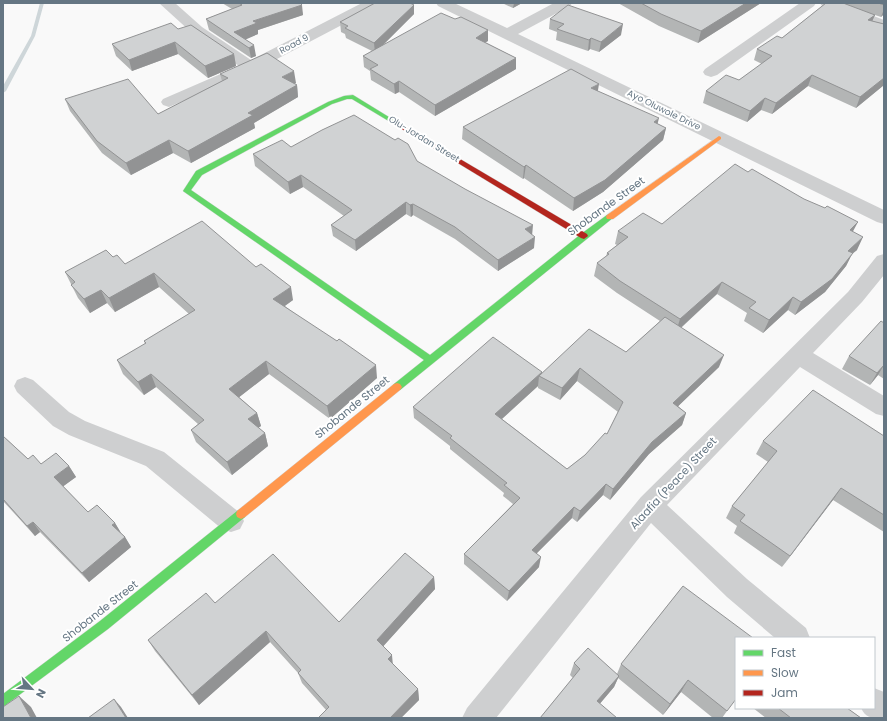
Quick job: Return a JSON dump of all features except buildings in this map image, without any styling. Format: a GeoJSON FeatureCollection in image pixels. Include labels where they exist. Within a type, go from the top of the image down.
{"type":"FeatureCollection","features":[{"type":"Feature","properties":{"kind":"street"},"geometry":{"type":"LineString","coordinates":[[166,3],[197,30],[250,67]]}},
{"type":"Feature","properties":{"kind":"street","name":"Road 9"},"geometry":{"type":"LineString","coordinates":[[169,102],[250,67],[373,3]]}},
{"type":"Feature","properties":{"kind":"street","name":"Ayo Oluwole Drive"},"geometry":{"type":"LineString","coordinates":[[443,3],[884,218]]}},
{"type":"Feature","properties":{"kind":"street"},"geometry":{"type":"LineString","coordinates":[[507,34],[565,3]]}},
{"type":"Feature","properties":{"kind":"street"},"geometry":{"type":"LineString","coordinates":[[711,72],[809,3]]}},
{"type":"Feature","properties":{"kind":"street"},"geometry":{"type":"LineString","coordinates":[[827,3],[884,24]]}},
{"type":"Feature","properties":{"kind":"street","name":"Olu-Jordan Street"},"geometry":{"type":"LineString","coordinates":[[430,360],[187,191],[199,173],[258,140],[340,99],[353,97],[584,236]]}},
{"type":"Feature","properties":{"kind":"street","name":"Shobande Street"},"geometry":{"type":"LineString","coordinates":[[3,701],[104,625],[584,236],[719,138]]}},
{"type":"Feature","properties":{"kind":"street","name":"Alaafia (Peace) Street"},"geometry":{"type":"LineString","coordinates":[[477,718],[650,505],[855,296],[884,260]]}},
{"type":"Feature","properties":{"kind":"street"},"geometry":{"type":"LineString","coordinates":[[798,355],[884,408]]}},
{"type":"Feature","properties":{"kind":"street"},"geometry":{"type":"LineString","coordinates":[[25,386],[61,419],[77,428],[155,459],[231,521]]}},
{"type":"Feature","properties":{"kind":"street"},"geometry":{"type":"LineString","coordinates":[[650,505],[736,588],[795,637]]}},
{"type":"Feature","properties":{"kind":"street"},"geometry":{"type":"LineString","coordinates":[[875,703],[884,711]]}},
{"type":"Feature","properties":{"kind":"waterway"},"geometry":{"type":"LineString","coordinates":[[3,91],[33,36],[42,3]]}},
{"type":"Feature","properties":{"kind":"traffic: fast"},"geometry":{"type":"LineString","coordinates":[[394,122],[353,97],[346,97],[330,103],[199,173],[187,191],[430,360]]}},
{"type":"Feature","properties":{"kind":"traffic: fast"},"geometry":{"type":"LineString","coordinates":[[397,387],[584,236],[610,217]]}},
{"type":"Feature","properties":{"kind":"traffic: fast"},"geometry":{"type":"LineString","coordinates":[[3,701],[104,625],[241,514]]}},
{"type":"Feature","properties":{"kind":"traffic: slow"},"geometry":{"type":"LineString","coordinates":[[610,217],[719,138]]}},
{"type":"Feature","properties":{"kind":"traffic: slow"},"geometry":{"type":"LineString","coordinates":[[241,514],[397,387]]}},
{"type":"Feature","properties":{"kind":"traffic: jam"},"geometry":{"type":"LineString","coordinates":[[394,122],[584,236]]}}]}
